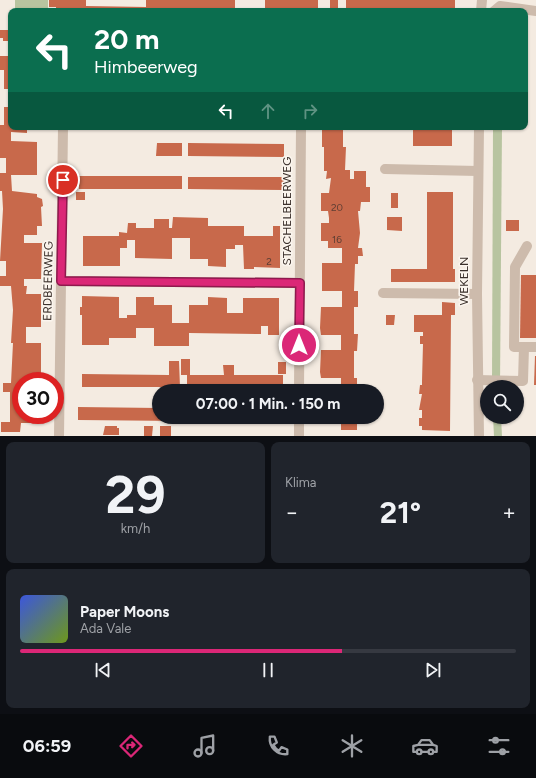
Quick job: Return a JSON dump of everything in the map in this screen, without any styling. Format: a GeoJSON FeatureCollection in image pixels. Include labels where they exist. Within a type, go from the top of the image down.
{"type":"FeatureCollection","features":[{"type":"Feature","properties":{"kind":"street"},"geometry":{"type":"LineString","coordinates":[[498,8],[500,6],[518,8]]}},
{"type":"Feature","properties":{"kind":"street","name":"ERDBEERWEG"},"geometry":{"type":"LineString","coordinates":[[59,436],[63,130]]}},
{"type":"Feature","properties":{"kind":"street","name":"STACHELBEERWEG"},"geometry":{"type":"LineString","coordinates":[[299,384],[301,130]]}},
{"type":"Feature","properties":{"kind":"street","name":"WEKELN"},"geometry":{"type":"LineString","coordinates":[[479,130],[477,380],[479,436]]}},
{"type":"Feature","properties":{"kind":"street"},"geometry":{"type":"LineString","coordinates":[[385,169],[478,171]]}},
{"type":"Feature","properties":{"kind":"street"},"geometry":{"type":"LineString","coordinates":[[527,246],[515,267],[514,347],[536,347]]}},
{"type":"Feature","properties":{"kind":"street"},"geometry":{"type":"LineString","coordinates":[[61,281],[300,283]]}},
{"type":"Feature","properties":{"kind":"street"},"geometry":{"type":"LineString","coordinates":[[383,293],[477,294]]}},
{"type":"Feature","properties":{"kind":"street"},"geometry":{"type":"LineString","coordinates":[[477,380],[523,381],[524,347]]}},
{"type":"Feature","properties":{"kind":"street"},"geometry":{"type":"LineString","coordinates":[[299,424],[299,436]]}},
{"type":"Feature","properties":{"kind":"green space"},"geometry":{"type":"Polygon","coordinates":[[[15,0],[48,0],[48,8],[15,8],[15,0]]]}},
{"type":"Feature","properties":{"kind":"green space"},"geometry":{"type":"Polygon","coordinates":[[[493,130],[502,130],[500,380],[492,380],[493,130]]]}},
{"type":"Feature","properties":{"kind":"green space"},"geometry":{"type":"Polygon","coordinates":[[[493,424],[501,424],[502,436],[494,436],[493,424]]]}},
{"type":"Feature","properties":{"kind":"building"},"geometry":{"type":"Polygon","coordinates":[[[49,0],[86,0],[86,6],[146,7],[146,0],[235,0],[235,8],[49,7],[49,0]]]}},
{"type":"Feature","properties":{"kind":"building"},"geometry":{"type":"Polygon","coordinates":[[[265,0],[318,0],[318,8],[265,8],[265,0]]]}},
{"type":"Feature","properties":{"kind":"building"},"geometry":{"type":"Polygon","coordinates":[[[330,0],[338,0],[338,8],[330,8],[330,0]]]}},
{"type":"Feature","properties":{"kind":"building"},"geometry":{"type":"Polygon","coordinates":[[[346,0],[455,0],[455,8],[346,8],[346,0]]]}},
{"type":"Feature","properties":{"kind":"building"},"geometry":{"type":"Polygon","coordinates":[[[0,30],[8,30],[8,41],[3,41],[3,38],[0,38],[0,30]]]}},
{"type":"Feature","properties":{"kind":"building"},"geometry":{"type":"Polygon","coordinates":[[[0,56],[8,56],[8,89],[4,89],[4,70],[0,70],[0,56]]]}},
{"type":"Feature","properties":{"kind":"building"},"geometry":{"type":"Polygon","coordinates":[[[4,107],[8,107],[8,130],[27,130],[27,133],[11,132],[11,141],[37,142],[37,175],[11,175],[12,191],[37,194],[37,197],[42,199],[43,206],[41,207],[42,226],[37,226],[37,235],[24,235],[24,243],[42,243],[41,279],[24,279],[24,286],[27,286],[26,294],[41,294],[41,327],[26,327],[26,343],[41,343],[41,372],[12,372],[12,424],[21,424],[20,432],[1,432],[1,422],[10,422],[10,392],[3,392],[3,383],[11,383],[13,310],[11,286],[0,286],[0,276],[6,276],[6,261],[0,261],[3,209],[2,191],[0,191],[0,173],[6,173],[6,158],[0,158],[0,125],[4,125],[4,107]]]}},
{"type":"Feature","properties":{"kind":"building"},"geometry":{"type":"Polygon","coordinates":[[[322,130],[343,130],[343,147],[346,147],[345,170],[350,170],[350,179],[354,179],[354,171],[366,171],[366,187],[370,187],[370,202],[361,202],[360,211],[358,211],[360,233],[358,248],[362,248],[363,256],[358,256],[358,264],[355,264],[354,291],[358,291],[358,307],[354,307],[354,334],[358,334],[357,351],[354,351],[354,378],[357,378],[357,384],[341,384],[341,378],[321,378],[320,372],[321,350],[341,350],[341,335],[321,335],[321,307],[342,307],[342,291],[322,291],[322,263],[342,263],[342,248],[328,248],[328,241],[321,241],[321,223],[329,223],[329,218],[328,211],[321,211],[321,193],[329,193],[331,178],[326,179],[327,171],[324,171],[324,147],[322,147],[322,130]]]}},
{"type":"Feature","properties":{"kind":"building"},"geometry":{"type":"Polygon","coordinates":[[[413,130],[452,130],[452,146],[413,146],[413,130]]]}},
{"type":"Feature","properties":{"kind":"building"},"geometry":{"type":"Polygon","coordinates":[[[157,143],[182,143],[182,156],[156,156],[157,143]]]}},
{"type":"Feature","properties":{"kind":"building"},"geometry":{"type":"Polygon","coordinates":[[[188,143],[284,144],[284,157],[188,156],[188,143]]]}},
{"type":"Feature","properties":{"kind":"building"},"geometry":{"type":"Polygon","coordinates":[[[79,176],[182,176],[182,189],[79,189],[79,176]]]}},
{"type":"Feature","properties":{"kind":"building"},"geometry":{"type":"Polygon","coordinates":[[[188,177],[284,177],[284,190],[188,189],[188,177]]]}},
{"type":"Feature","properties":{"kind":"building"},"geometry":{"type":"Polygon","coordinates":[[[76,192],[85,192],[85,200],[76,200],[76,192]]]}},
{"type":"Feature","properties":{"kind":"building"},"geometry":{"type":"Polygon","coordinates":[[[427,192],[453,192],[453,269],[455,269],[455,282],[391,282],[391,269],[427,269],[427,192]]]}},
{"type":"Feature","properties":{"kind":"building"},"geometry":{"type":"Polygon","coordinates":[[[391,193],[398,193],[398,208],[391,208],[391,193]]]}},
{"type":"Feature","properties":{"kind":"building"},"geometry":{"type":"Polygon","coordinates":[[[173,217],[208,218],[208,226],[244,226],[244,236],[273,236],[273,226],[280,226],[280,268],[254,267],[254,269],[244,269],[243,245],[235,245],[235,249],[226,249],[226,267],[208,266],[208,259],[190,259],[190,238],[172,238],[172,259],[135,258],[135,240],[127,240],[127,248],[120,248],[120,266],[83,266],[83,236],[119,236],[119,232],[127,233],[128,223],[136,223],[136,228],[154,228],[154,219],[169,219],[169,228],[172,228],[173,217]]]}},
{"type":"Feature","properties":{"kind":"building"},"geometry":{"type":"Polygon","coordinates":[[[387,217],[402,217],[402,231],[387,230],[387,217]]]}},
{"type":"Feature","properties":{"kind":"building"},"geometry":{"type":"Polygon","coordinates":[[[506,220],[519,220],[519,231],[506,231],[506,220]]]}},
{"type":"Feature","properties":{"kind":"building"},"geometry":{"type":"Polygon","coordinates":[[[521,275],[536,275],[536,338],[520,338],[521,275]]]}},
{"type":"Feature","properties":{"kind":"building"},"geometry":{"type":"Polygon","coordinates":[[[82,296],[119,297],[119,318],[127,318],[127,315],[136,315],[136,297],[154,297],[154,305],[172,305],[172,323],[189,323],[189,305],[208,305],[208,297],[227,298],[227,313],[243,313],[243,298],[279,298],[279,335],[268,335],[268,326],[261,326],[261,334],[189,333],[189,346],[154,346],[154,328],[136,328],[136,338],[109,338],[109,345],[82,345],[82,315],[80,315],[80,307],[82,307],[82,296]]]}},
{"type":"Feature","properties":{"kind":"building"},"geometry":{"type":"Polygon","coordinates":[[[442,302],[455,303],[455,315],[451,315],[450,431],[422,430],[422,426],[419,426],[419,418],[422,418],[422,410],[419,410],[422,394],[419,394],[420,385],[422,385],[423,344],[420,344],[420,336],[423,336],[423,332],[414,332],[414,315],[442,315],[442,302]]]}},
{"type":"Feature","properties":{"kind":"building"},"geometry":{"type":"Polygon","coordinates":[[[386,315],[395,315],[394,325],[386,325],[386,315]]]}},
{"type":"Feature","properties":{"kind":"building"},"geometry":{"type":"Polygon","coordinates":[[[535,356],[536,385],[534,385],[535,356]]]}},
{"type":"Feature","properties":{"kind":"building"},"geometry":{"type":"Polygon","coordinates":[[[181,359],[190,359],[190,375],[224,375],[223,365],[234,365],[234,375],[283,375],[283,384],[187,384],[187,375],[181,375],[181,359]]]}},
{"type":"Feature","properties":{"kind":"building"},"geometry":{"type":"Polygon","coordinates":[[[169,361],[179,361],[180,384],[152,384],[152,387],[82,387],[82,374],[169,375],[169,361]]]}},
{"type":"Feature","properties":{"kind":"building"},"geometry":{"type":"Polygon","coordinates":[[[278,362],[286,362],[286,374],[278,374],[278,362]]]}},
{"type":"Feature","properties":{"kind":"building"},"geometry":{"type":"Polygon","coordinates":[[[78,407],[152,408],[152,421],[78,420],[78,407]]]}},
{"type":"Feature","properties":{"kind":"building"},"geometry":{"type":"Polygon","coordinates":[[[341,424],[357,424],[357,430],[341,430],[341,424]]]}},
{"type":"Feature","properties":{"kind":"building"},"geometry":{"type":"Polygon","coordinates":[[[105,426],[117,426],[117,428],[119,428],[119,435],[103,435],[105,426]]]}},
{"type":"Feature","properties":{"kind":"building"},"geometry":{"type":"Polygon","coordinates":[[[144,426],[153,426],[152,436],[144,436],[144,426]]]}},
{"type":"Feature","properties":{"kind":"building"},"geometry":{"type":"Polygon","coordinates":[[[160,426],[171,426],[171,436],[160,436],[160,426]]]}},
{"type":"Feature","properties":{"kind":"route"},"geometry":{"type":"LineString","coordinates":[[63,180],[61,281],[300,283],[299,345]]}}]}
